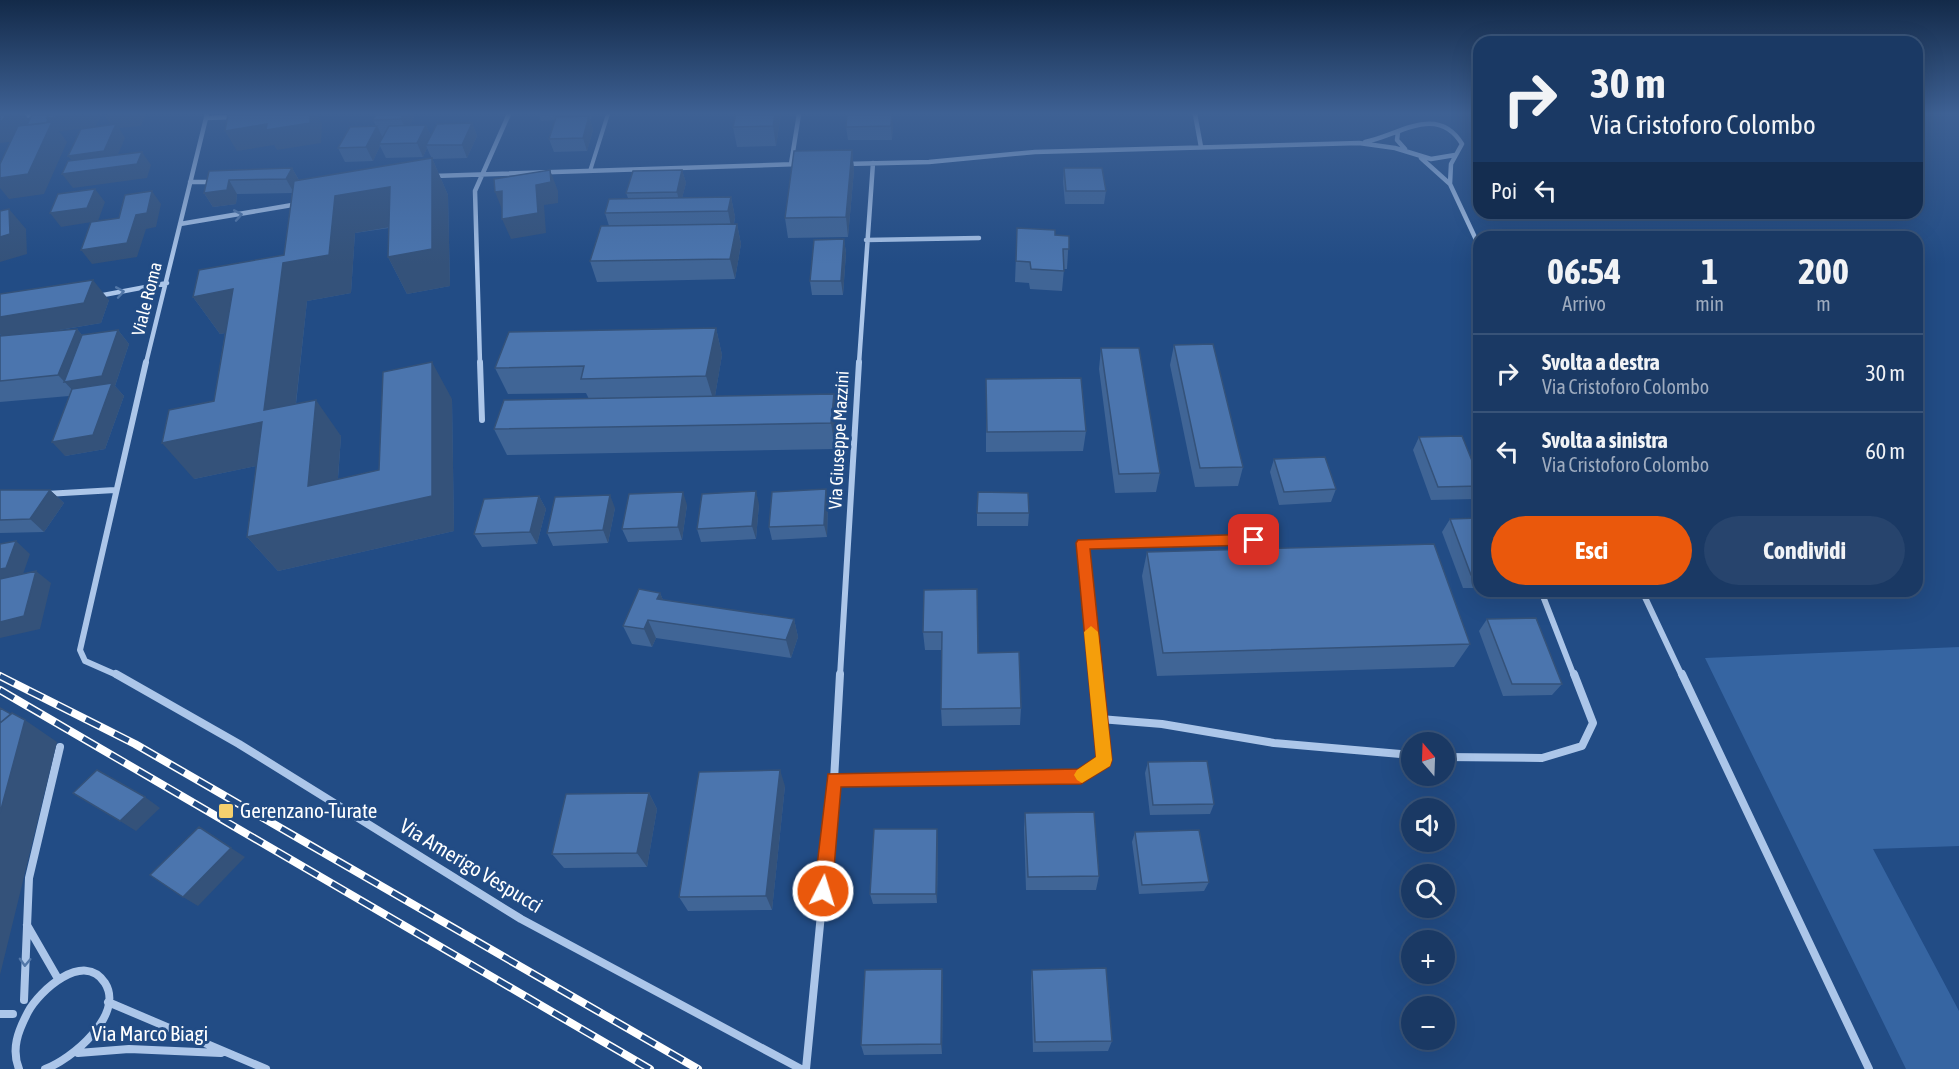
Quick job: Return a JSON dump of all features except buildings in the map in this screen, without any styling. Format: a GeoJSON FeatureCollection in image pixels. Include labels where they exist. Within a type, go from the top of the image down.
{"type":"FeatureCollection","features":[{"type":"Feature","properties":{"kind":"street","name":"Viale Roma"},"geometry":{"type":"LineString","coordinates":[[97,666],[85,661],[80,650],[115,490],[195,164]]}},
{"type":"Feature","properties":{"kind":"street"},"geometry":{"type":"LineString","coordinates":[[482,420],[475,190],[486,164]]}},
{"type":"Feature","properties":{"kind":"street"},"geometry":{"type":"LineString","coordinates":[[426,178],[481,174],[803,164]]}},
{"type":"Feature","properties":{"kind":"street","name":"Via Giuseppe Mazzini"},"geometry":{"type":"LineString","coordinates":[[806,1069],[834,780],[866,240],[873,164]]}},
{"type":"Feature","properties":{"kind":"street"},"geometry":{"type":"LineString","coordinates":[[1428,164],[1450,184]]}},
{"type":"Feature","properties":{"kind":"street"},"geometry":{"type":"LineString","coordinates":[[1451,164],[1449,170],[1450,184],[1473,233]]}},
{"type":"Feature","properties":{"kind":"street"},"geometry":{"type":"LineString","coordinates":[[190,182],[226,182]]}},
{"type":"Feature","properties":{"kind":"street"},"geometry":{"type":"LineString","coordinates":[[180,224],[303,204]]}},
{"type":"Feature","properties":{"kind":"street"},"geometry":{"type":"LineString","coordinates":[[866,240],[980,238]]}},
{"type":"Feature","properties":{"kind":"street"},"geometry":{"type":"LineString","coordinates":[[89,297],[167,283]]}},
{"type":"Feature","properties":{"kind":"street"},"geometry":{"type":"LineString","coordinates":[[34,494],[115,490]]}},
{"type":"Feature","properties":{"kind":"street"},"geometry":{"type":"LineString","coordinates":[[834,780],[1081,776],[1104,760],[1083,543],[1254,540]]}},
{"type":"Feature","properties":{"kind":"street"},"geometry":{"type":"LineString","coordinates":[[1455,757],[1542,758],[1582,746],[1593,723],[1543,597]]}},
{"type":"Feature","properties":{"kind":"street"},"geometry":{"type":"LineString","coordinates":[[1645,597],[1869,1069]]}},
{"type":"Feature","properties":{"kind":"street","name":"Via Amerigo Vespucci"},"geometry":{"type":"LineString","coordinates":[[97,666],[120,676],[238,744],[521,919],[801,1069]]}},
{"type":"Feature","properties":{"kind":"street"},"geometry":{"type":"LineString","coordinates":[[1100,719],[1162,724],[1274,743],[1401,754]]}},
{"type":"Feature","properties":{"kind":"street"},"geometry":{"type":"LineString","coordinates":[[24,1000],[29,878],[60,747]]}},
{"type":"Feature","properties":{"kind":"street"},"geometry":{"type":"LineString","coordinates":[[27,924],[57,976]]}},
{"type":"Feature","properties":{"kind":"street"},"geometry":{"type":"LineString","coordinates":[[7,1025],[24,1000],[41,985],[57,976],[77,971],[93,974],[106,986],[108,1002],[97,1030],[75,1054],[45,1069]]}},
{"type":"Feature","properties":{"kind":"street","name":"Via Marco Biagi"},"geometry":{"type":"LineString","coordinates":[[108,1002],[266,1069]]}},
{"type":"Feature","properties":{"kind":"street"},"geometry":{"type":"LineString","coordinates":[[0,1014],[13,1014]]}},
{"type":"Feature","properties":{"kind":"street","name":"Via Marco Biagi"},"geometry":{"type":"LineString","coordinates":[[75,1054],[120,1049],[224,1053]]}},
{"type":"Feature","properties":{"kind":"street"},"geometry":{"type":"LineString","coordinates":[[7,1060],[18,1069]]}},
{"type":"Feature","properties":{"kind":"lane"},"geometry":{"type":"LineString","coordinates":[[590,171],[592,164]]}},
{"type":"Feature","properties":{"kind":"shaded area"},"geometry":{"type":"Polygon","coordinates":[[[1959,647],[1959,846],[1873,849],[1959,1011],[1959,1069],[1906,1069],[1705,658],[1959,647]]]}},
{"type":"Feature","properties":{"kind":"railway"},"geometry":{"type":"LineString","coordinates":[[0,676],[135,744],[698,1069]]}},
{"type":"Feature","properties":{"kind":"railway"},"geometry":{"type":"LineString","coordinates":[[0,690],[650,1069]]}},
{"type":"Feature","properties":{"kind":"slow traffic"},"geometry":{"type":"LineString","coordinates":[[1082,775],[1104,760],[1091,632]]}},
{"type":"Feature","properties":{"kind":"place","name":"Gerenzano-Turate"},"geometry":{"type":"Point","coordinates":[226,811]}},
{"type":"Feature","properties":{"kind":"route"},"geometry":{"type":"LineString","coordinates":[[823,891],[834,780],[1081,776],[1104,760],[1083,543],[1254,540]]}}]}
